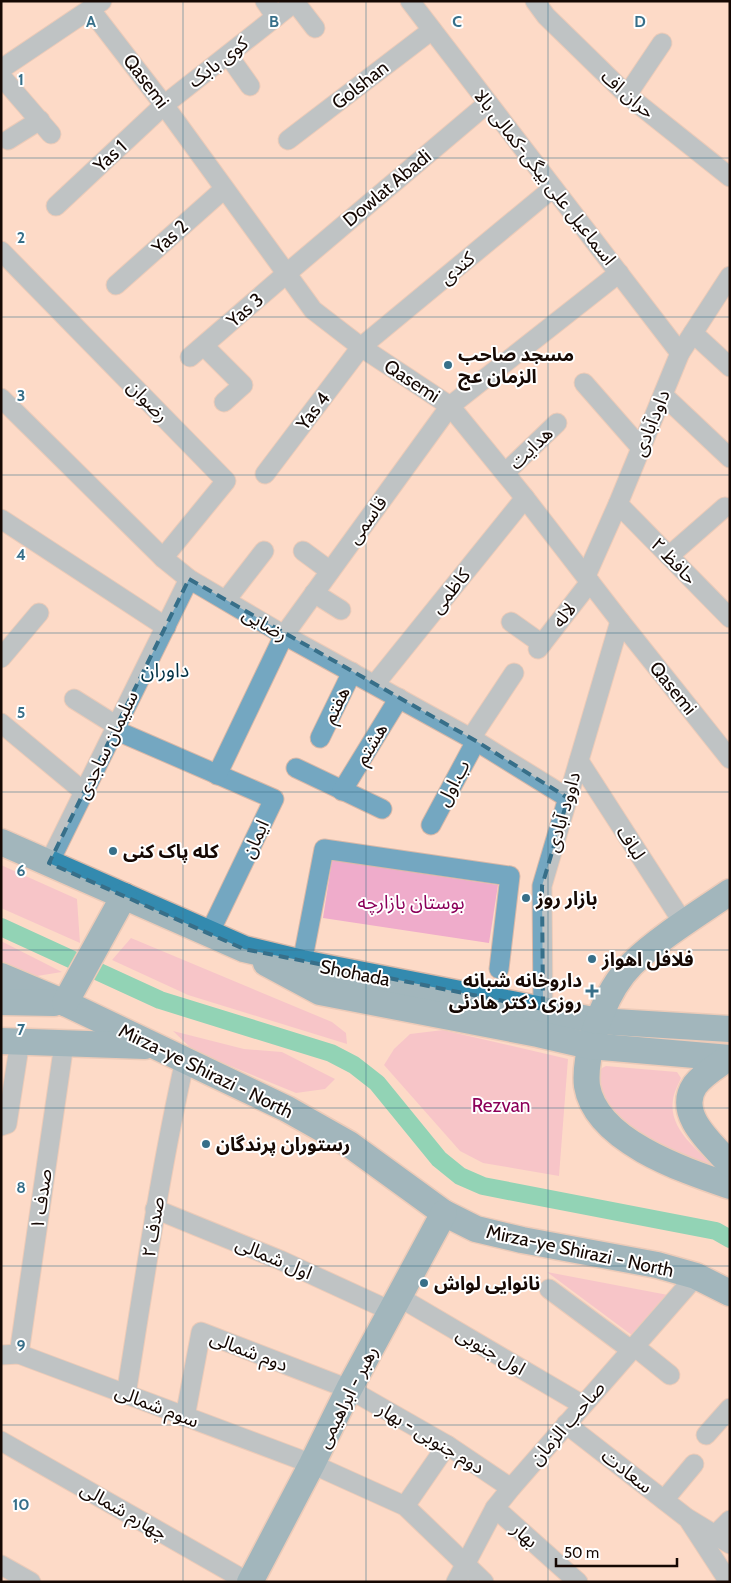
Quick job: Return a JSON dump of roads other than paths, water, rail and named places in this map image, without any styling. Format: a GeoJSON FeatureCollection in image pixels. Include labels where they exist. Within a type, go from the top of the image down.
{"type":"FeatureCollection","features":[{"type":"Feature","properties":{"kind":"main road"},"geometry":{"type":"LineString","coordinates":[[1,842],[244,950],[299,972]]}},
{"type":"Feature","properties":{"kind":"main road"},"geometry":{"type":"LineString","coordinates":[[730,892],[644,953],[610,992],[598,1020],[590,1046],[586,1073],[591,1100],[598,1112],[608,1124],[630,1142],[693,1173],[730,1186]]}},
{"type":"Feature","properties":{"kind":"main road"},"geometry":{"type":"LineString","coordinates":[[69,994],[124,896]]}},
{"type":"Feature","properties":{"kind":"main road","name":"Shohada"},"geometry":{"type":"LineString","coordinates":[[299,972],[542,1008],[598,1020],[730,1029]]}},
{"type":"Feature","properties":{"kind":"main road","name":"Shohada"},"geometry":{"type":"LineString","coordinates":[[299,972],[320,992],[538,1034],[590,1046],[729,1058]]}},
{"type":"Feature","properties":{"kind":"main road"},"geometry":{"type":"LineString","coordinates":[[1,976],[69,994]]}},
{"type":"Feature","properties":{"kind":"main road"},"geometry":{"type":"LineString","coordinates":[[1,1002],[69,994]]}},
{"type":"Feature","properties":{"kind":"main road","name":"Mirza-ye Shirazi - North"},"geometry":{"type":"LineString","coordinates":[[69,994],[155,1046],[287,1109],[349,1144],[444,1213],[476,1228],[522,1240],[657,1265],[696,1276],[730,1293]]}},
{"type":"Feature","properties":{"kind":"main road"},"geometry":{"type":"LineString","coordinates":[[538,1034],[542,1008]]}},
{"type":"Feature","properties":{"kind":"main road"},"geometry":{"type":"LineString","coordinates":[[11,1041],[155,1046]]}},
{"type":"Feature","properties":{"kind":"main road"},"geometry":{"type":"LineString","coordinates":[[729,1058],[707,1073],[694,1086],[689,1102],[693,1119],[705,1137],[730,1164]]}},
{"type":"Feature","properties":{"kind":"main road","name":"رهبر - ابراهیمی"},"geometry":{"type":"LineString","coordinates":[[249,1582],[444,1213]]}},
{"type":"Feature","properties":{"kind":"street"},"geometry":{"type":"LineString","coordinates":[[265,1],[276,17]]}},
{"type":"Feature","properties":{"kind":"street","name":"اسماعیل علی بیگی-کمالی بالا"},"geometry":{"type":"LineString","coordinates":[[410,1],[680,353]]}},
{"type":"Feature","properties":{"kind":"street","name":"حران اف"},"geometry":{"type":"LineString","coordinates":[[535,1],[546,16],[627,95],[730,177]]}},
{"type":"Feature","properties":{"kind":"street"},"geometry":{"type":"LineString","coordinates":[[296,2],[315,28]]}},
{"type":"Feature","properties":{"kind":"street","name":"کوی بابک"},"geometry":{"type":"LineString","coordinates":[[164,105],[296,2]]}},
{"type":"Feature","properties":{"kind":"street"},"geometry":{"type":"LineString","coordinates":[[1,69],[96,5]]}},
{"type":"Feature","properties":{"kind":"street","name":"Qasemi"},"geometry":{"type":"LineString","coordinates":[[96,5],[164,105],[312,310],[361,347],[450,406],[525,498],[730,759]]}},
{"type":"Feature","properties":{"kind":"street","name":"Golshan"},"geometry":{"type":"LineString","coordinates":[[288,140],[432,30]]}},
{"type":"Feature","properties":{"kind":"street"},"geometry":{"type":"LineString","coordinates":[[627,95],[662,43]]}},
{"type":"Feature","properties":{"kind":"street"},"geometry":{"type":"LineString","coordinates":[[228,55],[250,86]]}},
{"type":"Feature","properties":{"kind":"street"},"geometry":{"type":"LineString","coordinates":[[1,76],[46,127],[8,140]]}},
{"type":"Feature","properties":{"kind":"street","name":"Dowlat Abadi"},"geometry":{"type":"LineString","coordinates":[[286,274],[488,103]]}},
{"type":"Feature","properties":{"kind":"street","name":"Yas 1"},"geometry":{"type":"LineString","coordinates":[[56,206],[164,105]]}},
{"type":"Feature","properties":{"kind":"street","name":"کندی"},"geometry":{"type":"LineString","coordinates":[[361,347],[553,188]]}},
{"type":"Feature","properties":{"kind":"street","name":"Yas 2"},"geometry":{"type":"LineString","coordinates":[[116,285],[224,189]]}},
{"type":"Feature","properties":{"kind":"street","name":"رضوان"},"geometry":{"type":"LineString","coordinates":[[1,251],[226,481],[163,558]]}},
{"type":"Feature","properties":{"kind":"street"},"geometry":{"type":"LineString","coordinates":[[450,406],[619,273]]}},
{"type":"Feature","properties":{"kind":"street","name":"Yas 3"},"geometry":{"type":"LineString","coordinates":[[224,402],[242,385],[197,352],[286,274]]}},
{"type":"Feature","properties":{"kind":"street","name":"داودآبادی"},"geometry":{"type":"LineString","coordinates":[[588,579],[680,353],[730,276]]}},
{"type":"Feature","properties":{"kind":"street"},"geometry":{"type":"LineString","coordinates":[[693,333],[730,367]]}},
{"type":"Feature","properties":{"kind":"street","name":"Yas 4"},"geometry":{"type":"LineString","coordinates":[[265,474],[361,347]]}},
{"type":"Feature","properties":{"kind":"street"},"geometry":{"type":"LineString","coordinates":[[584,383],[641,448]]}},
{"type":"Feature","properties":{"kind":"street"},"geometry":{"type":"LineString","coordinates":[[663,395],[730,458]]}},
{"type":"Feature","properties":{"kind":"street","name":"رضایی"},"geometry":{"type":"LineString","coordinates":[[1,398],[163,558],[189,580],[284,635],[473,739],[568,798]]}},
{"type":"Feature","properties":{"kind":"street","name":"قاسمی"},"geometry":{"type":"LineString","coordinates":[[284,635],[450,406]]}},
{"type":"Feature","properties":{"kind":"street","name":"هدایت"},"geometry":{"type":"LineString","coordinates":[[504,473],[557,423]]}},
{"type":"Feature","properties":{"kind":"street","name":"کاظمی"},"geometry":{"type":"LineString","coordinates":[[375,684],[525,498]]}},
{"type":"Feature","properties":{"kind":"street","name":"حافظ ۲"},"geometry":{"type":"LineString","coordinates":[[618,504],[730,618]]}},
{"type":"Feature","properties":{"kind":"street"},"geometry":{"type":"LineString","coordinates":[[669,556],[725,507]]}},
{"type":"Feature","properties":{"kind":"street"},"geometry":{"type":"LineString","coordinates":[[1,519],[166,628]]}},
{"type":"Feature","properties":{"kind":"street"},"geometry":{"type":"LineString","coordinates":[[226,600],[264,551]]}},
{"type":"Feature","properties":{"kind":"street"},"geometry":{"type":"LineString","coordinates":[[303,551],[330,571]]}},
{"type":"Feature","properties":{"kind":"street","name":"لاله"},"geometry":{"type":"LineString","coordinates":[[511,622],[540,647],[588,579]]}},
{"type":"Feature","properties":{"kind":"street","name":"سلیمان ساجدی"},"geometry":{"type":"LineString","coordinates":[[49,863],[189,580]]}},
{"type":"Feature","properties":{"kind":"street"},"geometry":{"type":"LineString","coordinates":[[314,593],[341,610]]}},
{"type":"Feature","properties":{"kind":"street"},"geometry":{"type":"LineString","coordinates":[[1,658],[39,613]]}},
{"type":"Feature","properties":{"kind":"street","name":"داوود آبادی"},"geometry":{"type":"LineString","coordinates":[[542,1008],[542,886],[620,621]]}},
{"type":"Feature","properties":{"kind":"street"},"geometry":{"type":"LineString","coordinates":[[217,774],[284,635]]}},
{"type":"Feature","properties":{"kind":"street","name":"هفتم"},"geometry":{"type":"LineString","coordinates":[[320,738],[352,672]]}},
{"type":"Feature","properties":{"kind":"street","name":"ب.اول"},"geometry":{"type":"LineString","coordinates":[[431,825],[473,739],[514,673]]}},
{"type":"Feature","properties":{"kind":"street","name":"هشتم"},"geometry":{"type":"LineString","coordinates":[[342,791],[399,698]]}},
{"type":"Feature","properties":{"kind":"street","name":"ایمان"},"geometry":{"type":"LineString","coordinates":[[74,699],[116,728],[274,799],[210,934]]}},
{"type":"Feature","properties":{"kind":"street"},"geometry":{"type":"LineString","coordinates":[[1,724],[84,792]]}},
{"type":"Feature","properties":{"kind":"street","name":"لباف"},"geometry":{"type":"LineString","coordinates":[[578,761],[684,924]]}},
{"type":"Feature","properties":{"kind":"street"},"geometry":{"type":"LineString","coordinates":[[296,768],[382,809]]}},
{"type":"Feature","properties":{"kind":"street"},"geometry":{"type":"LineString","coordinates":[[299,972],[324,849],[510,876],[499,969]]}},
{"type":"Feature","properties":{"kind":"street"},"geometry":{"type":"LineString","coordinates":[[1,1126],[8,1124],[11,1041]]}},
{"type":"Feature","properties":{"kind":"street","name":"صدف ۱"},"geometry":{"type":"LineString","coordinates":[[10,1355],[64,1044]]}},
{"type":"Feature","properties":{"kind":"street","name":"صدف ۲"},"geometry":{"type":"LineString","coordinates":[[126,1395],[155,1208],[185,1060]]}},
{"type":"Feature","properties":{"kind":"street","name":"اول شمالی"},"geometry":{"type":"LineString","coordinates":[[155,1208],[280,1260],[395,1304]]}},
{"type":"Feature","properties":{"kind":"street","name":"صاحب الزمان"},"geometry":{"type":"LineString","coordinates":[[456,1582],[464,1563],[496,1508],[511,1488],[696,1276]]}},
{"type":"Feature","properties":{"kind":"street"},"geometry":{"type":"LineString","coordinates":[[549,1289],[670,1375]]}},
{"type":"Feature","properties":{"kind":"street","name":"اول جنوبی"},"geometry":{"type":"LineString","coordinates":[[395,1304],[584,1405]]}},
{"type":"Feature","properties":{"kind":"street","name":"دوم شمالی"},"geometry":{"type":"LineString","coordinates":[[185,1417],[201,1332],[349,1390]]}},
{"type":"Feature","properties":{"kind":"street","name":"سوم شمالی"},"geometry":{"type":"LineString","coordinates":[[10,1355],[126,1395],[312,1464],[405,1506],[484,1582]]}},
{"type":"Feature","properties":{"kind":"street","name":"دوم جنوبی - بهار"},"geometry":{"type":"LineString","coordinates":[[349,1390],[448,1445],[511,1488]]}},
{"type":"Feature","properties":{"kind":"street"},"geometry":{"type":"LineString","coordinates":[[706,1434],[730,1408]]}},
{"type":"Feature","properties":{"kind":"street","name":"سعادت"},"geometry":{"type":"LineString","coordinates":[[566,1424],[687,1518]]}},
{"type":"Feature","properties":{"kind":"street","name":"چهارم شمالی"},"geometry":{"type":"LineString","coordinates":[[1,1441],[249,1582]]}},
{"type":"Feature","properties":{"kind":"street"},"geometry":{"type":"LineString","coordinates":[[405,1506],[448,1445]]}},
{"type":"Feature","properties":{"kind":"street"},"geometry":{"type":"LineString","coordinates":[[664,1500],[694,1464]]}},
{"type":"Feature","properties":{"kind":"street","name":"بهار"},"geometry":{"type":"LineString","coordinates":[[496,1508],[578,1582]]}},
{"type":"Feature","properties":{"kind":"street"},"geometry":{"type":"LineString","coordinates":[[687,1518],[722,1540],[730,1520]]}},
{"type":"Feature","properties":{"kind":"street"},"geometry":{"type":"LineString","coordinates":[[687,1518],[729,1582]]}},
{"type":"Feature","properties":{"kind":"street"},"geometry":{"type":"LineString","coordinates":[[1,1565],[31,1582]]}},
{"type":"Feature","properties":{"kind":"waterway"},"geometry":{"type":"LineString","coordinates":[[1,927],[160,1000],[331,1053],[354,1065],[377,1083],[439,1159],[460,1176],[483,1186],[716,1231],[730,1239]]}},
{"type":"Feature","properties":{"kind":"place","name":"مسجد صاحب الزمان عج"},"geometry":{"type":"Point","coordinates":[448,365]}},
{"type":"Feature","properties":{"kind":"place","name":"کله پاک کنی"},"geometry":{"type":"Point","coordinates":[113,851]}},
{"type":"Feature","properties":{"kind":"place","name":"بازار روز"},"geometry":{"type":"Point","coordinates":[526,898]}},
{"type":"Feature","properties":{"kind":"place","name":"فلافل اهواز"},"geometry":{"type":"Point","coordinates":[592,959]}},
{"type":"Feature","properties":{"kind":"place","name":"داروخانه شبانه روزی دکتر هادئی"},"geometry":{"type":"Point","coordinates":[592,991]}},
{"type":"Feature","properties":{"kind":"place","name":"رستوران پرندگان"},"geometry":{"type":"Point","coordinates":[206,1144]}},
{"type":"Feature","properties":{"kind":"place","name":"نانوایی لواش"},"geometry":{"type":"Point","coordinates":[424,1283]}},
{"type":"Feature","properties":{"kind":"district","name":"داوران"},"geometry":{"type":"Point","coordinates":[165,670]}},
{"type":"Feature","properties":{"kind":"park label","name":"بوستان بازارچه"},"geometry":{"type":"Point","coordinates":[411,902]}},
{"type":"Feature","properties":{"kind":"park label","name":"Rezvan"},"geometry":{"type":"Point","coordinates":[501,1105]}}]}
